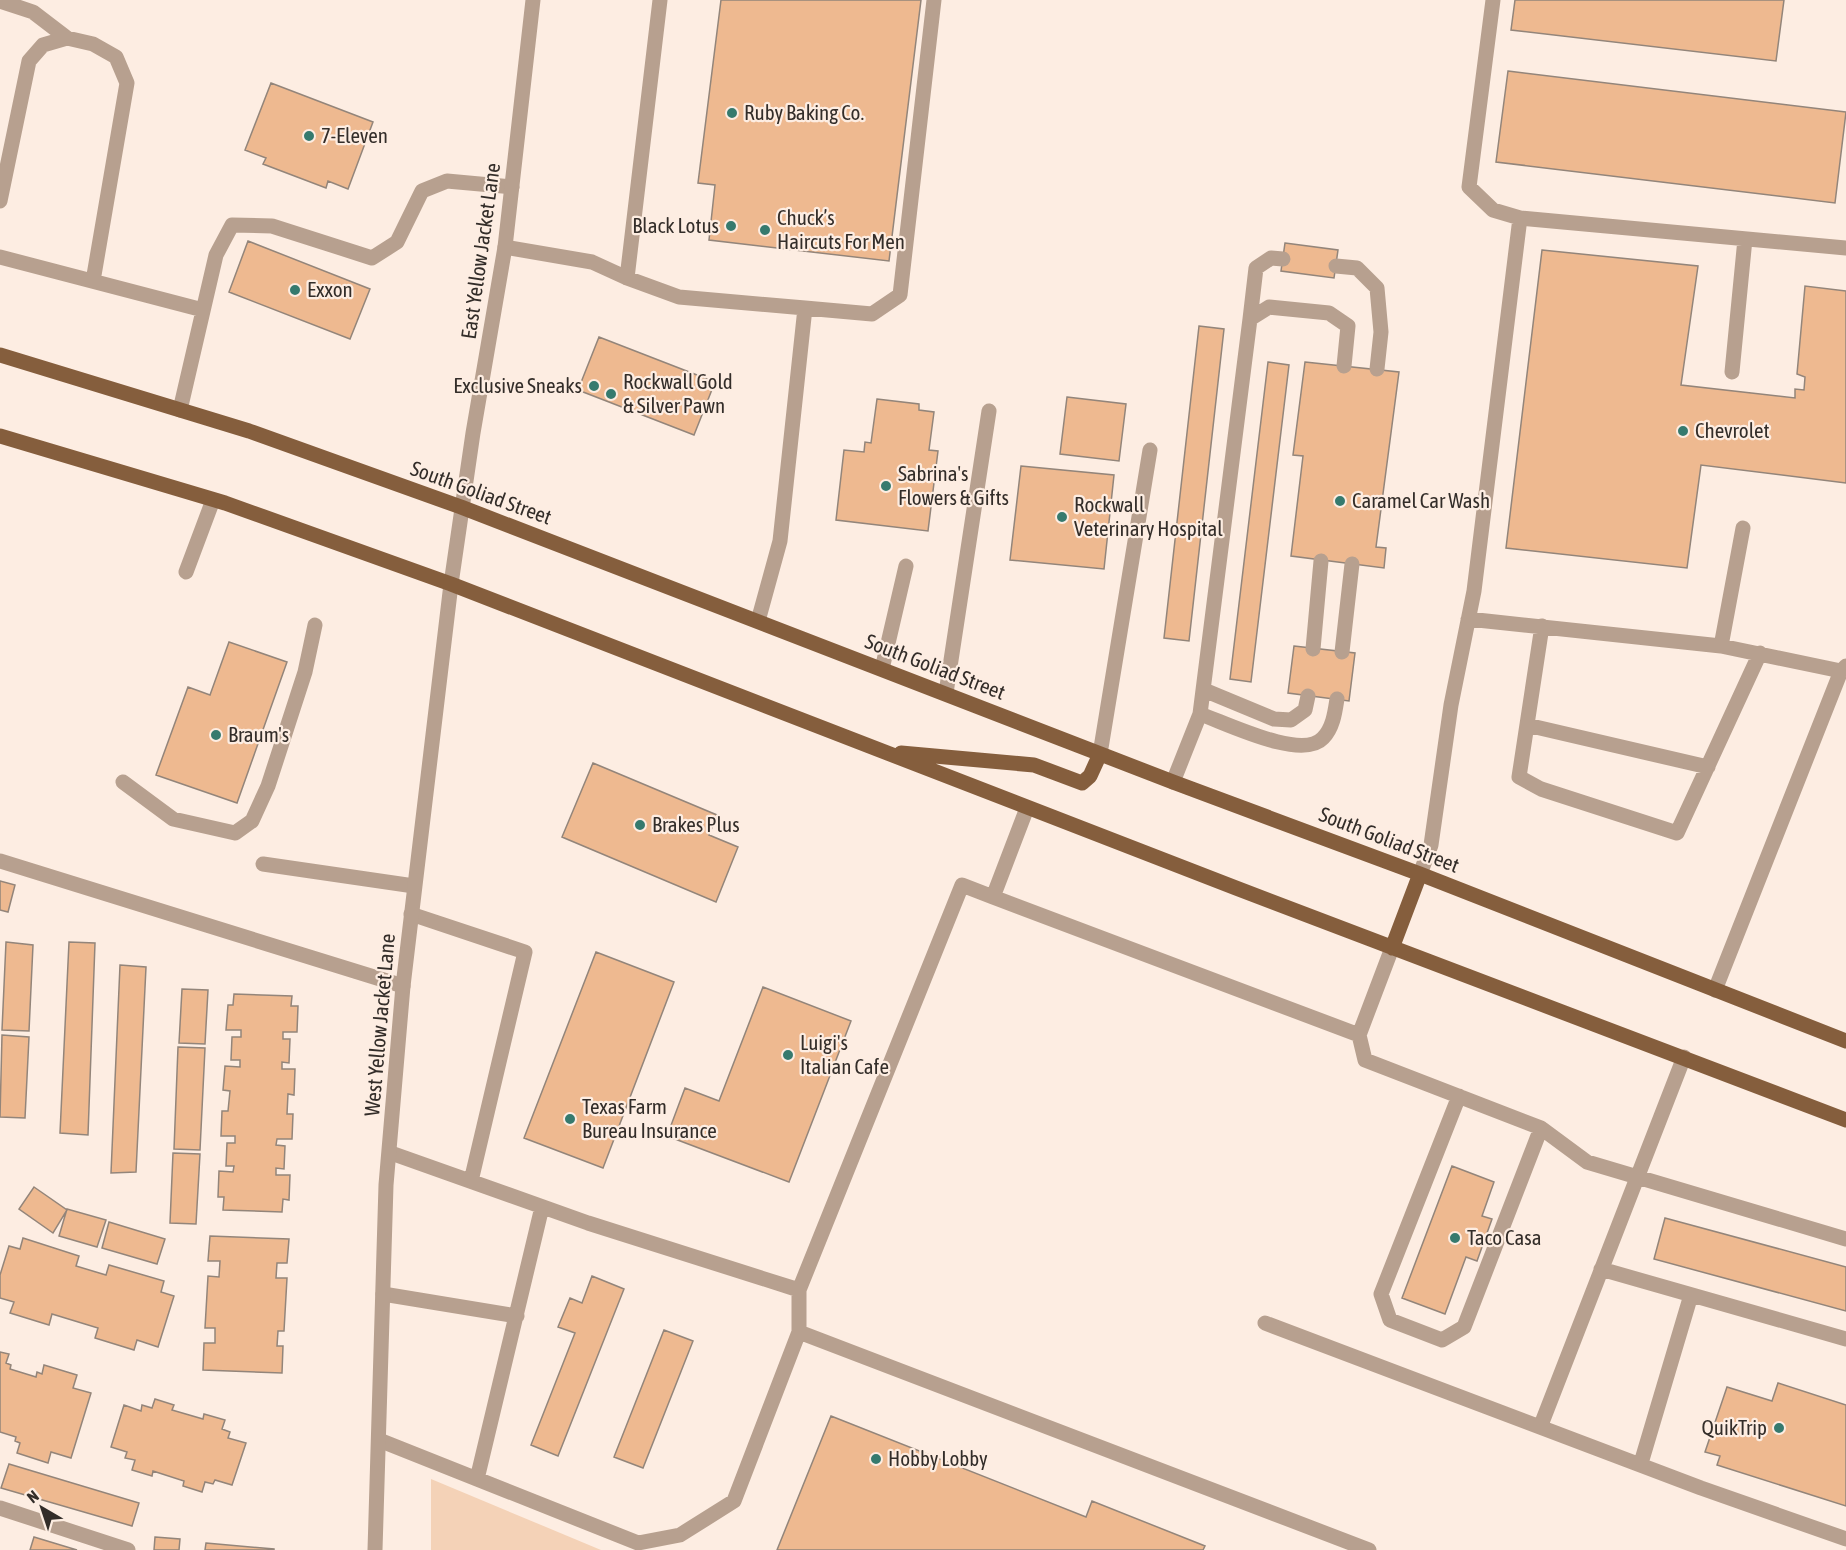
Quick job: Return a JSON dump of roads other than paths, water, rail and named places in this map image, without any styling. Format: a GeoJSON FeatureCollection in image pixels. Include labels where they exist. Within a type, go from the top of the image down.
{"type":"FeatureCollection","features":[{"type":"Feature","properties":{"kind":"main road","name":"South Goliad Street"},"geometry":{"type":"LineString","coordinates":[[0,356],[249,431],[461,507],[1173,782],[1420,874],[1846,1041]]}},
{"type":"Feature","properties":{"kind":"main road"},"geometry":{"type":"LineString","coordinates":[[0,435],[213,500],[451,584],[1027,808],[1846,1120]]}},
{"type":"Feature","properties":{"kind":"main road"},"geometry":{"type":"LineString","coordinates":[[883,751],[1034,765],[1082,783],[1090,776],[1100,754]]}},
{"type":"Feature","properties":{"kind":"main road"},"geometry":{"type":"LineString","coordinates":[[1392,948],[1420,874]]}},
{"type":"Feature","properties":{"kind":"street","name":"East Yellow Jacket Lane"},"geometry":{"type":"LineString","coordinates":[[461,507],[505,247],[533,0]]}},
{"type":"Feature","properties":{"kind":"street"},"geometry":{"type":"LineString","coordinates":[[627,278],[660,0]]}},
{"type":"Feature","properties":{"kind":"street"},"geometry":{"type":"LineString","coordinates":[[505,247],[592,262],[679,297],[872,314],[900,295],[934,0]]}},
{"type":"Feature","properties":{"kind":"street"},"geometry":{"type":"LineString","coordinates":[[1493,0],[1469,187],[1493,210],[1520,218],[1846,248]]}},
{"type":"Feature","properties":{"kind":"street"},"geometry":{"type":"LineString","coordinates":[[0,1],[33,12],[67,38],[93,44],[116,57],[127,83],[93,281]]}},
{"type":"Feature","properties":{"kind":"street"},"geometry":{"type":"LineString","coordinates":[[0,201],[29,61],[43,45],[67,38]]}},
{"type":"Feature","properties":{"kind":"street"},"geometry":{"type":"LineString","coordinates":[[180,410],[216,255],[232,225],[272,226],[372,258],[397,242],[422,190],[447,181],[513,187]]}},
{"type":"Feature","properties":{"kind":"street"},"geometry":{"type":"LineString","coordinates":[[1420,874],[1431,845],[1451,705],[1474,591],[1520,218]]}},
{"type":"Feature","properties":{"kind":"street"},"geometry":{"type":"LineString","coordinates":[[1732,372],[1745,239]]}},
{"type":"Feature","properties":{"kind":"street"},"geometry":{"type":"LineString","coordinates":[[0,257],[203,310]]}},
{"type":"Feature","properties":{"kind":"street"},"geometry":{"type":"LineString","coordinates":[[1173,782],[1200,714],[1204,690],[1256,268],[1271,258],[1282,259]]}},
{"type":"Feature","properties":{"kind":"street"},"geometry":{"type":"LineString","coordinates":[[1336,266],[1357,268],[1377,288],[1381,333],[1377,369]]}},
{"type":"Feature","properties":{"kind":"street"},"geometry":{"type":"LineString","coordinates":[[1250,319],[1269,307],[1329,313],[1348,326],[1344,366]]}},
{"type":"Feature","properties":{"kind":"street"},"geometry":{"type":"LineString","coordinates":[[758,621],[780,542],[805,308]]}},
{"type":"Feature","properties":{"kind":"street"},"geometry":{"type":"LineString","coordinates":[[945,693],[989,411]]}},
{"type":"Feature","properties":{"kind":"street"},"geometry":{"type":"LineString","coordinates":[[1100,754],[1150,450]]}},
{"type":"Feature","properties":{"kind":"street"},"geometry":{"type":"LineString","coordinates":[[186,572],[213,500]]}},
{"type":"Feature","properties":{"kind":"street","name":"West Yellow Jacket Lane"},"geometry":{"type":"LineString","coordinates":[[375,1550],[387,1185],[403,986],[461,507]]}},
{"type":"Feature","properties":{"kind":"street"},"geometry":{"type":"LineString","coordinates":[[1721,646],[1743,528]]}},
{"type":"Feature","properties":{"kind":"street"},"geometry":{"type":"LineString","coordinates":[[1313,649],[1321,561]]}},
{"type":"Feature","properties":{"kind":"street"},"geometry":{"type":"LineString","coordinates":[[1342,652],[1352,564]]}},
{"type":"Feature","properties":{"kind":"street"},"geometry":{"type":"LineString","coordinates":[[882,669],[906,566]]}},
{"type":"Feature","properties":{"kind":"street"},"geometry":{"type":"LineString","coordinates":[[1468,619],[1721,646],[1844,669],[1715,990]]}},
{"type":"Feature","properties":{"kind":"street"},"geometry":{"type":"LineString","coordinates":[[123,782],[173,819],[235,833],[252,821],[268,786],[305,672],[315,625]]}},
{"type":"Feature","properties":{"kind":"street"},"geometry":{"type":"LineString","coordinates":[[1542,627],[1519,777],[1541,789],[1677,832],[1760,653]]}},
{"type":"Feature","properties":{"kind":"street"},"geometry":{"type":"LineString","coordinates":[[1204,690],[1274,718],[1291,720],[1305,710],[1308,696]]}},
{"type":"Feature","properties":{"kind":"street"},"geometry":{"type":"LineString","coordinates":[[1200,714],[1286,745],[1311,745],[1323,738],[1333,720],[1337,699]]}},
{"type":"Feature","properties":{"kind":"street"},"geometry":{"type":"LineString","coordinates":[[1527,725],[1708,767]]}},
{"type":"Feature","properties":{"kind":"street"},"geometry":{"type":"LineString","coordinates":[[993,897],[1027,808]]}},
{"type":"Feature","properties":{"kind":"street"},"geometry":{"type":"LineString","coordinates":[[0,861],[403,986]]}},
{"type":"Feature","properties":{"kind":"street"},"geometry":{"type":"LineString","coordinates":[[263,864],[414,886]]}},
{"type":"Feature","properties":{"kind":"street"},"geometry":{"type":"LineString","coordinates":[[379,1440],[637,1546],[680,1536],[734,1501],[799,1332],[799,1290],[962,885],[1359,1035]]}},
{"type":"Feature","properties":{"kind":"street"},"geometry":{"type":"LineString","coordinates":[[411,914],[525,952],[471,1181]]}},
{"type":"Feature","properties":{"kind":"street"},"geometry":{"type":"LineString","coordinates":[[1392,948],[1359,1035],[1365,1060],[1541,1128],[1587,1162],[1846,1239]]}},
{"type":"Feature","properties":{"kind":"street"},"geometry":{"type":"LineString","coordinates":[[1541,1425],[1684,1057]]}},
{"type":"Feature","properties":{"kind":"street"},"geometry":{"type":"LineString","coordinates":[[1459,1096],[1381,1294],[1390,1320],[1442,1340],[1464,1327],[1541,1128]]}},
{"type":"Feature","properties":{"kind":"street"},"geometry":{"type":"LineString","coordinates":[[391,1153],[542,1207],[799,1290]]}},
{"type":"Feature","properties":{"kind":"street"},"geometry":{"type":"LineString","coordinates":[[477,1479],[542,1207]]}},
{"type":"Feature","properties":{"kind":"street"},"geometry":{"type":"LineString","coordinates":[[1600,1269],[1846,1339]]}},
{"type":"Feature","properties":{"kind":"street"},"geometry":{"type":"LineString","coordinates":[[383,1294],[517,1316]]}},
{"type":"Feature","properties":{"kind":"street"},"geometry":{"type":"LineString","coordinates":[[1641,1463],[1691,1296]]}},
{"type":"Feature","properties":{"kind":"street"},"geometry":{"type":"LineString","coordinates":[[1265,1323],[1541,1425],[1701,1488],[1846,1539]]}},
{"type":"Feature","properties":{"kind":"street"},"geometry":{"type":"LineString","coordinates":[[799,1332],[1369,1550]]}},
{"type":"Feature","properties":{"kind":"street"},"geometry":{"type":"LineString","coordinates":[[0,1508],[128,1550]]}},
{"type":"Feature","properties":{"kind":"place","name":"Ruby Baking Co."},"geometry":{"type":"Point","coordinates":[732,113]}},
{"type":"Feature","properties":{"kind":"place","name":"7-Eleven"},"geometry":{"type":"Point","coordinates":[309,136]}},
{"type":"Feature","properties":{"kind":"place","name":"Black Lotus"},"geometry":{"type":"Point","coordinates":[731,226]}},
{"type":"Feature","properties":{"kind":"place","name":"Chuck’s Haircuts For Men"},"geometry":{"type":"Point","coordinates":[765,230]}},
{"type":"Feature","properties":{"kind":"place","name":"Exxon"},"geometry":{"type":"Point","coordinates":[295,290]}},
{"type":"Feature","properties":{"kind":"place","name":"Exclusive Sneaks"},"geometry":{"type":"Point","coordinates":[594,386]}},
{"type":"Feature","properties":{"kind":"place","name":"Rockwall Gold & Silver Pawn"},"geometry":{"type":"Point","coordinates":[611,394]}},
{"type":"Feature","properties":{"kind":"place","name":"Chevrolet"},"geometry":{"type":"Point","coordinates":[1683,431]}},
{"type":"Feature","properties":{"kind":"place","name":"Sabrina's Flowers & Gifts"},"geometry":{"type":"Point","coordinates":[886,486]}},
{"type":"Feature","properties":{"kind":"place","name":"Caramel Car Wash"},"geometry":{"type":"Point","coordinates":[1340,501]}},
{"type":"Feature","properties":{"kind":"place","name":"Rockwall Veterinary Hospital"},"geometry":{"type":"Point","coordinates":[1062,517]}},
{"type":"Feature","properties":{"kind":"place","name":"Braum's"},"geometry":{"type":"Point","coordinates":[216,735]}},
{"type":"Feature","properties":{"kind":"place","name":"Brakes Plus"},"geometry":{"type":"Point","coordinates":[640,825]}},
{"type":"Feature","properties":{"kind":"place","name":"Luigi's Italian Cafe"},"geometry":{"type":"Point","coordinates":[788,1055]}},
{"type":"Feature","properties":{"kind":"place","name":"Texas Farm Bureau Insurance"},"geometry":{"type":"Point","coordinates":[570,1119]}},
{"type":"Feature","properties":{"kind":"place","name":"Taco Casa"},"geometry":{"type":"Point","coordinates":[1455,1238]}},
{"type":"Feature","properties":{"kind":"place","name":"QuikTrip"},"geometry":{"type":"Point","coordinates":[1779,1428]}},
{"type":"Feature","properties":{"kind":"place","name":"Hobby Lobby"},"geometry":{"type":"Point","coordinates":[876,1459]}}]}
